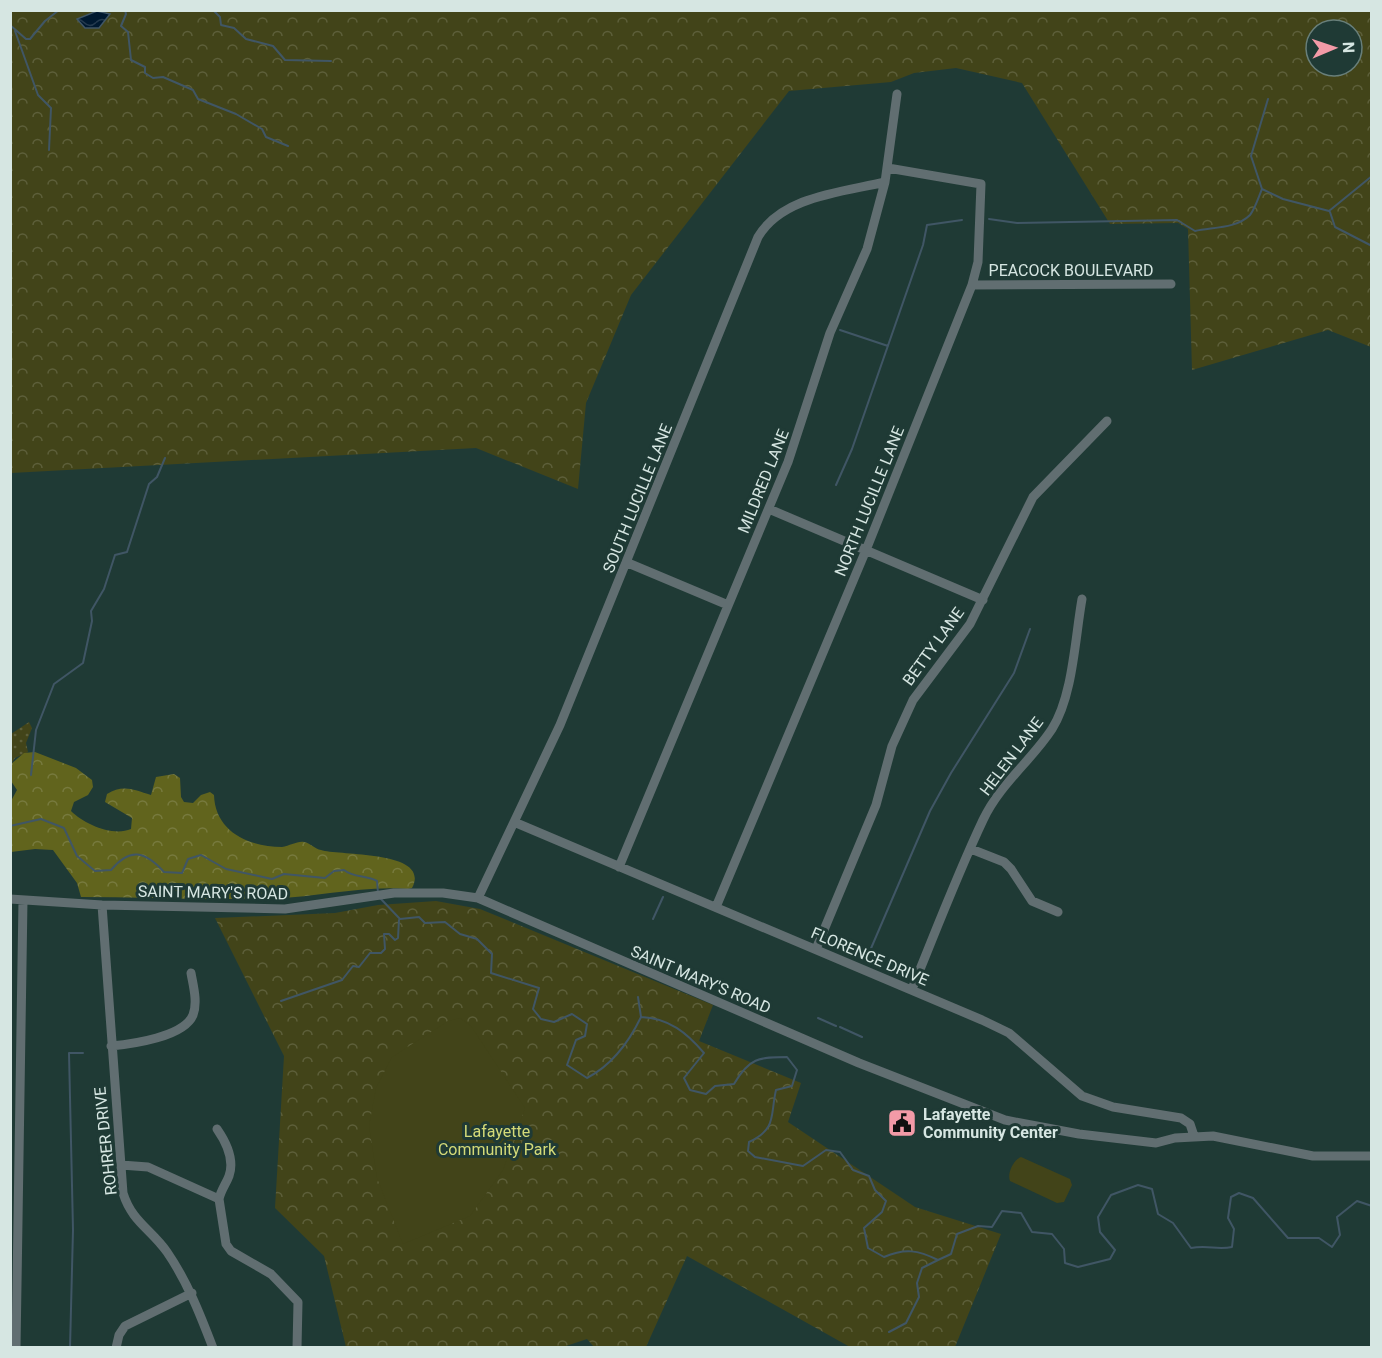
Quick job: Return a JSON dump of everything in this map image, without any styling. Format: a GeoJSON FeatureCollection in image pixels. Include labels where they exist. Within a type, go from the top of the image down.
{"type":"FeatureCollection","features":[{"type":"Feature","properties":{"kind":"street","name":"MILDRED LANE"},"geometry":{"type":"LineString","coordinates":[[619,867],[798,437],[830,333],[867,249],[888,168],[897,94]]}},
{"type":"Feature","properties":{"kind":"street","name":"NORTH LUCILLE LANE"},"geometry":{"type":"LineString","coordinates":[[716,907],[866,550],[972,285],[978,262],[981,184],[888,168]]}},
{"type":"Feature","properties":{"kind":"street","name":"SOUTH LUCILLE LANE"},"geometry":{"type":"LineString","coordinates":[[478,898],[560,724],[628,563],[750,255],[764,228],[778,215],[798,204],[885,182]]}},
{"type":"Feature","properties":{"kind":"street","name":"PEACOCK BOULEVARD"},"geometry":{"type":"LineString","coordinates":[[972,285],[1171,284]]}},
{"type":"Feature","properties":{"kind":"street","name":"BETTY LANE"},"geometry":{"type":"LineString","coordinates":[[816,950],[876,805],[902,722],[918,692],[964,632],[983,600],[1033,497],[1107,421]]}},
{"type":"Feature","properties":{"kind":"street"},"geometry":{"type":"LineString","coordinates":[[769,509],[983,600]]}},
{"type":"Feature","properties":{"kind":"street"},"geometry":{"type":"LineString","coordinates":[[628,563],[728,605]]}},
{"type":"Feature","properties":{"kind":"street","name":"HELEN LANE"},"geometry":{"type":"LineString","coordinates":[[912,989],[971,849],[1000,791],[1044,740],[1059,716],[1066,691],[1082,600]]}},
{"type":"Feature","properties":{"kind":"street","name":"FLORENCE DRIVE"},"geometry":{"type":"LineString","coordinates":[[514,822],[912,989],[1009,1034],[1082,1096],[1113,1107],[1181,1118],[1190,1124],[1194,1136]]}},
{"type":"Feature","properties":{"kind":"street"},"geometry":{"type":"LineString","coordinates":[[971,849],[1004,862],[1032,901],[1058,912]]}},
{"type":"Feature","properties":{"kind":"street","name":"SAINT MARY'S ROAD"},"geometry":{"type":"LineString","coordinates":[[10,899],[102,905],[285,909],[394,893],[443,892],[478,898],[851,1060],[1005,1120],[1079,1134],[1156,1143],[1194,1136],[1225,1138],[1313,1156],[1371,1156]]}},
{"type":"Feature","properties":{"kind":"street"},"geometry":{"type":"LineString","coordinates":[[16,1347],[23,900]]}},
{"type":"Feature","properties":{"kind":"street","name":"ROHRER DRIVE"},"geometry":{"type":"LineString","coordinates":[[102,905],[121,1165],[128,1207],[134,1218],[166,1252],[192,1293],[213,1347]]}},
{"type":"Feature","properties":{"kind":"street"},"geometry":{"type":"LineString","coordinates":[[111,1046],[140,1043],[187,1023],[193,1016],[195,1004],[191,973]]}},
{"type":"Feature","properties":{"kind":"street"},"geometry":{"type":"LineString","coordinates":[[217,1129],[227,1143],[231,1158],[230,1174],[219,1199],[226,1244],[231,1251],[271,1274],[298,1302],[297,1347]]}},
{"type":"Feature","properties":{"kind":"street"},"geometry":{"type":"LineString","coordinates":[[121,1165],[148,1167],[219,1199]]}},
{"type":"Feature","properties":{"kind":"street"},"geometry":{"type":"LineString","coordinates":[[116,1347],[119,1335],[125,1326],[192,1293]]}},
{"type":"Feature","properties":{"kind":"green space"},"geometry":{"type":"Polygon","coordinates":[[[11,11],[1371,11],[1371,347],[1328,330],[1192,370],[1188,229],[1178,223],[1110,224],[1022,83],[956,68],[914,73],[891,82],[789,91],[631,295],[586,403],[578,489],[476,448],[11,473],[11,11]]]}},
{"type":"Feature","properties":{"kind":"green space"},"geometry":{"type":"Polygon","coordinates":[[[29,722],[32,728],[26,743],[28,752],[15,758],[11,764],[11,734],[29,722]]]}},
{"type":"Feature","properties":{"kind":"green space"},"geometry":{"type":"Polygon","coordinates":[[[35,752],[76,768],[92,780],[93,787],[88,795],[74,802],[71,811],[99,828],[116,831],[131,829],[132,818],[105,802],[107,794],[123,789],[151,795],[156,777],[174,774],[180,778],[181,797],[184,802],[193,803],[201,795],[210,792],[214,795],[220,818],[227,827],[246,840],[257,844],[282,847],[304,842],[321,850],[397,861],[409,867],[415,876],[412,888],[251,899],[81,897],[77,883],[53,850],[35,849],[11,852],[11,801],[17,790],[11,781],[11,764],[24,753],[35,752]]]}},
{"type":"Feature","properties":{"kind":"green space","name":"Lafayette Community Park"},"geometry":{"type":"Polygon","coordinates":[[[436,901],[480,909],[713,1005],[699,1041],[801,1083],[788,1122],[915,1207],[1001,1234],[955,1347],[850,1347],[687,1256],[646,1347],[594,1347],[587,1339],[560,1348],[346,1347],[324,1256],[275,1208],[284,1056],[215,918],[335,913],[378,905],[436,901]]]}},
{"type":"Feature","properties":{"kind":"green space"},"geometry":{"type":"Polygon","coordinates":[[[460,1018],[471,1026],[525,1108],[503,1170],[470,1216],[403,1244],[377,1178],[369,1126],[376,1088],[392,1057],[448,1021],[460,1018]]]}},
{"type":"Feature","properties":{"kind":"green space"},"geometry":{"type":"Polygon","coordinates":[[[1021,1157],[1070,1179],[1072,1185],[1064,1202],[1057,1203],[1010,1181],[1011,1168],[1021,1157]]]}},
{"type":"Feature","properties":{"kind":"water"},"geometry":{"type":"Polygon","coordinates":[[[97,11],[110,14],[99,28],[85,28],[77,19],[97,11]]]}},
{"type":"Feature","properties":{"kind":"waterway"},"geometry":{"type":"LineString","coordinates":[[10,25],[26,39],[30,39],[45,21],[59,10]]}},
{"type":"Feature","properties":{"kind":"waterway"},"geometry":{"type":"LineString","coordinates":[[125,10],[126,14],[121,26],[128,32],[131,60],[145,67],[145,73],[153,78],[163,77],[193,90],[198,99],[236,114],[262,129],[266,137],[288,146]]}},
{"type":"Feature","properties":{"kind":"waterway"},"geometry":{"type":"LineString","coordinates":[[213,10],[220,17],[221,25],[234,28],[246,39],[273,46],[285,60],[331,61]]}},
{"type":"Feature","properties":{"kind":"waterway"},"geometry":{"type":"LineString","coordinates":[[15,31],[38,95],[51,108],[49,150]]}},
{"type":"Feature","properties":{"kind":"waterway"},"geometry":{"type":"LineString","coordinates":[[989,219],[1017,223],[1177,220],[1195,231],[1238,223],[1250,215],[1262,189],[1251,156],[1268,99]]}},
{"type":"Feature","properties":{"kind":"waterway"},"geometry":{"type":"LineString","coordinates":[[1262,189],[1283,199],[1329,211],[1372,176]]}},
{"type":"Feature","properties":{"kind":"waterway"},"geometry":{"type":"LineString","coordinates":[[1330,212],[1335,227],[1372,246]]}},
{"type":"Feature","properties":{"kind":"waterway"},"geometry":{"type":"LineString","coordinates":[[836,485],[852,449],[923,245],[927,225],[962,220]]}},
{"type":"Feature","properties":{"kind":"waterway"},"geometry":{"type":"LineString","coordinates":[[840,330],[888,346]]}},
{"type":"Feature","properties":{"kind":"waterway"},"geometry":{"type":"LineString","coordinates":[[31,775],[36,730],[54,684],[83,663],[92,621],[91,611],[104,589],[115,555],[127,552],[149,484],[157,477],[165,458]]}},
{"type":"Feature","properties":{"kind":"waterway"},"geometry":{"type":"LineString","coordinates":[[866,960],[930,811],[951,773],[1014,673],[1030,629]]}},
{"type":"Feature","properties":{"kind":"waterway"},"geometry":{"type":"LineString","coordinates":[[10,826],[41,819],[64,828],[77,856],[95,871],[111,870],[125,858],[138,854],[150,860],[164,872],[182,873],[188,859],[201,855],[226,869],[272,879],[284,874],[325,878],[334,871],[344,870],[377,881],[378,893]]}},
{"type":"Feature","properties":{"kind":"waterway"},"geometry":{"type":"LineString","coordinates":[[653,919],[663,897]]}},
{"type":"Feature","properties":{"kind":"waterway"},"geometry":{"type":"LineString","coordinates":[[380,898],[400,919],[419,917],[425,923],[445,922],[460,934],[477,939],[492,954],[491,973],[539,988],[533,1009],[541,1019],[554,1022],[572,1014],[587,1024],[585,1036],[576,1040],[567,1065],[587,1078],[612,1060],[641,1017],[660,1020],[677,1028],[704,1053],[684,1078],[690,1090],[706,1094],[715,1086],[734,1084],[739,1075],[756,1061],[787,1057],[797,1070],[792,1086],[776,1090],[771,1121],[764,1132],[749,1142],[748,1151],[755,1157],[803,1166],[826,1150],[840,1152],[853,1170],[869,1176],[875,1190],[886,1201],[882,1212],[864,1228],[868,1248],[884,1257],[898,1252],[911,1251],[938,1260],[951,1254],[957,1234],[978,1226],[992,1227],[1002,1211],[1021,1213],[1032,1232],[1052,1234],[1064,1249],[1065,1263],[1078,1267],[1110,1259],[1115,1250],[1100,1232],[1098,1217],[1111,1195],[1138,1185],[1152,1189],[1158,1214],[1173,1223],[1191,1248],[1232,1247],[1234,1229],[1228,1218],[1231,1197],[1239,1193],[1253,1198],[1288,1238],[1319,1238],[1332,1247],[1340,1235],[1337,1217],[1357,1201],[1372,1206]]}},
{"type":"Feature","properties":{"kind":"waterway"},"geometry":{"type":"LineString","coordinates":[[281,1001],[342,980],[353,966],[359,967],[370,953],[381,953],[385,949],[384,934],[389,934],[395,940],[398,938],[399,920]]}},
{"type":"Feature","properties":{"kind":"waterway"},"geometry":{"type":"LineString","coordinates":[[638,997],[641,1017]]}},
{"type":"Feature","properties":{"kind":"waterway"},"geometry":{"type":"LineString","coordinates":[[818,1018],[836,1026]]}},
{"type":"Feature","properties":{"kind":"waterway"},"geometry":{"type":"LineString","coordinates":[[840,1027],[862,1037]]}},
{"type":"Feature","properties":{"kind":"waterway"},"geometry":{"type":"LineString","coordinates":[[70,1348],[73,1230],[69,1053],[83,1053]]}},
{"type":"Feature","properties":{"kind":"waterway"},"geometry":{"type":"LineString","coordinates":[[889,1332],[906,1323],[919,1297],[917,1283],[922,1268],[938,1260]]}},
{"type":"Feature","properties":{"kind":"place","name":"Lafayette Community Center"},"geometry":{"type":"Point","coordinates":[902,1123]}}]}
